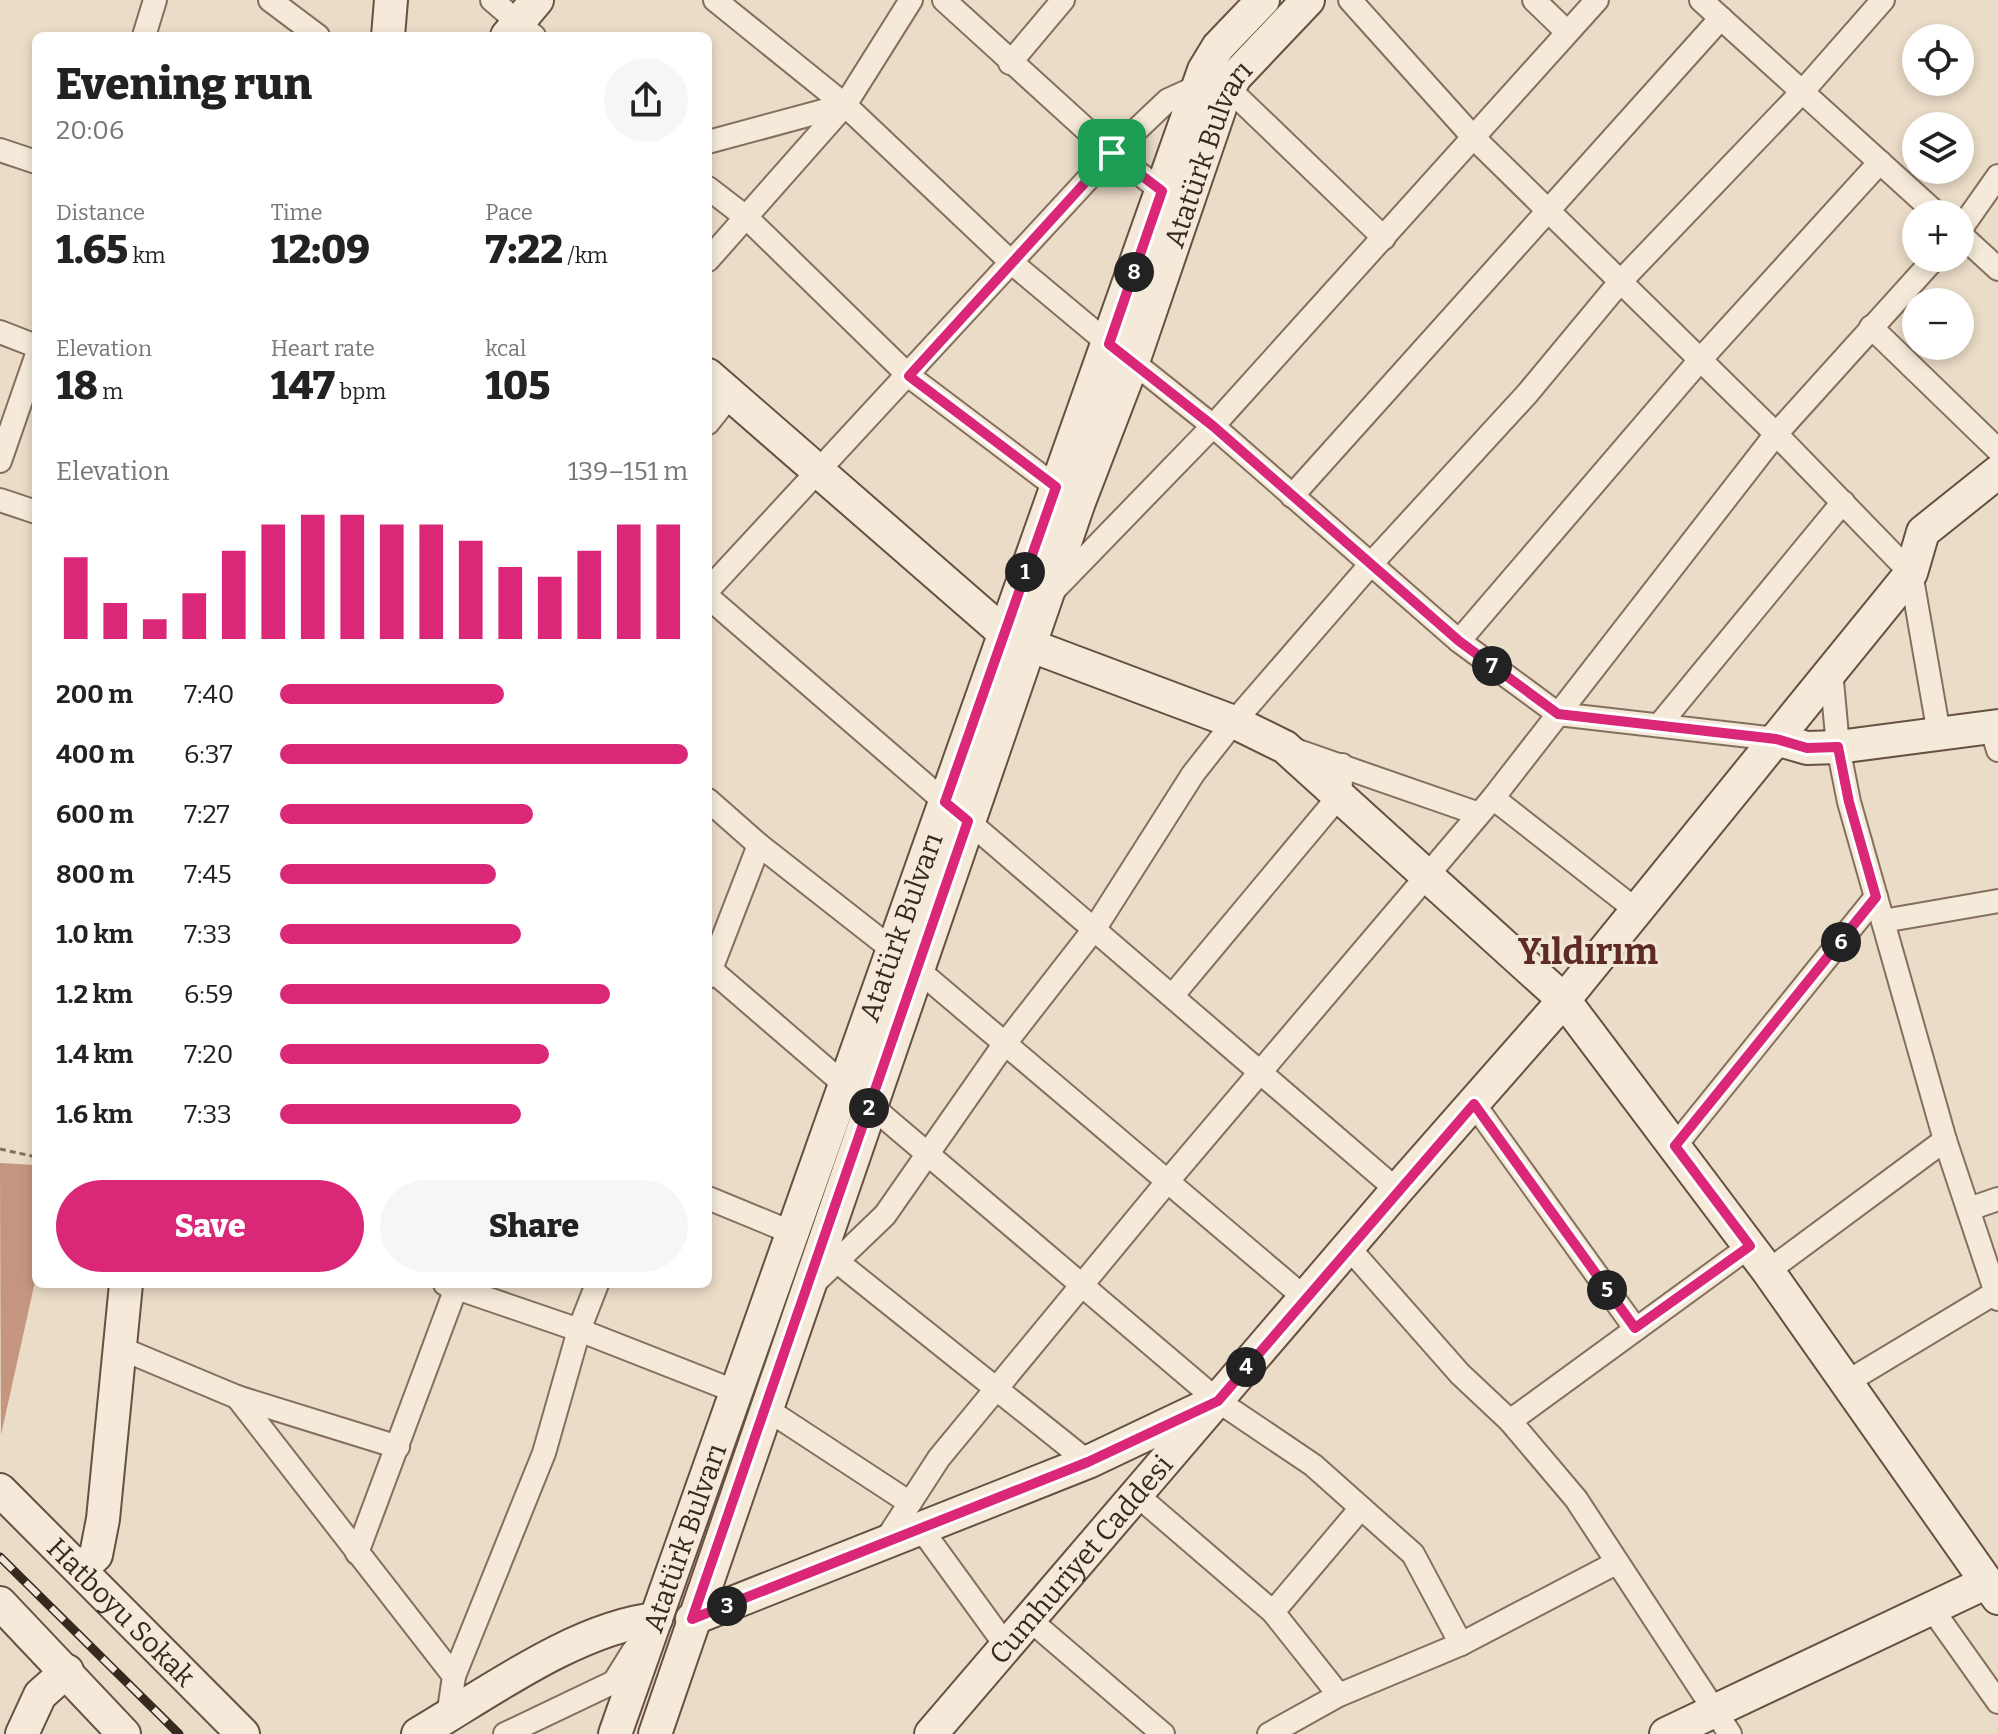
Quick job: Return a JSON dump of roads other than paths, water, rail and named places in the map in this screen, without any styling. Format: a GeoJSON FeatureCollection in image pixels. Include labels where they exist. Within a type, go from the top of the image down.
{"type":"FeatureCollection","features":[{"type":"Feature","properties":{"kind":"main road"},"geometry":{"type":"LineString","coordinates":[[388,32],[391,0]]}},
{"type":"Feature","properties":{"kind":"main road","name":"Atatürk Bulvarı"},"geometry":{"type":"LineString","coordinates":[[1214,87],[1210,58],[1263,0]]}},
{"type":"Feature","properties":{"kind":"main road","name":"Atatürk Bulvarı"},"geometry":{"type":"LineString","coordinates":[[662,1731],[692,1619],[805,1291],[829,1258],[905,960],[1067,494],[1121,353],[1214,87],[1308,0]]}},
{"type":"Feature","properties":{"kind":"main road"},"geometry":{"type":"LineString","coordinates":[[719,385],[1016,639],[1234,722],[1341,780],[1429,874],[1564,1000],[1759,1258],[1992,1591],[1932,1609],[1723,1724],[1666,1734]]}},
{"type":"Feature","properties":{"kind":"main road","name":"Cumhuriyet Caddesi"},"geometry":{"type":"LineString","coordinates":[[945,1729],[1007,1647],[1397,1190],[1564,1000],[1911,573],[1923,532],[1998,472]]}},
{"type":"Feature","properties":{"kind":"main road","name":"Atatürk Bulvarı"},"geometry":{"type":"LineString","coordinates":[[1016,639],[1044,600],[1067,494]]}},
{"type":"Feature","properties":{"kind":"main road"},"geometry":{"type":"LineString","coordinates":[[1776,739],[1807,748],[1939,734],[1996,734]]}},
{"type":"Feature","properties":{"kind":"main road","name":"Atatürk Bulvarı"},"geometry":{"type":"LineString","coordinates":[[615,1734],[845,1085],[905,960]]}},
{"type":"Feature","properties":{"kind":"main road"},"geometry":{"type":"LineString","coordinates":[[845,1085],[870,1105]]}},
{"type":"Feature","properties":{"kind":"main road"},"geometry":{"type":"LineString","coordinates":[[793,1233],[829,1258]]}},
{"type":"Feature","properties":{"kind":"main road"},"geometry":{"type":"LineString","coordinates":[[81,1569],[96,1555],[103,1519],[126,1288]]}},
{"type":"Feature","properties":{"kind":"main road"},"geometry":{"type":"LineString","coordinates":[[737,1392],[765,1408]]}},
{"type":"Feature","properties":{"kind":"main road"},"geometry":{"type":"LineString","coordinates":[[692,1619],[882,1547],[916,1517],[1088,1462],[1218,1401]]}},
{"type":"Feature","properties":{"kind":"main road","name":"Hatboyu Sokak"},"geometry":{"type":"LineString","coordinates":[[0,1490],[243,1734]]}},
{"type":"Feature","properties":{"kind":"main road"},"geometry":{"type":"LineString","coordinates":[[0,1603],[124,1734]]}},
{"type":"Feature","properties":{"kind":"main road"},"geometry":{"type":"LineString","coordinates":[[418,1734],[541,1662],[624,1623],[656,1619]]}},
{"type":"Feature","properties":{"kind":"main road"},"geometry":{"type":"LineString","coordinates":[[22,1734],[40,1695],[67,1671]]}},
{"type":"Feature","properties":{"kind":"street"},"geometry":{"type":"LineString","coordinates":[[145,32],[155,0]]}},
{"type":"Feature","properties":{"kind":"street"},"geometry":{"type":"LineString","coordinates":[[270,0],[313,32]]}},
{"type":"Feature","properties":{"kind":"street"},"geometry":{"type":"LineString","coordinates":[[492,0],[524,24]]}},
{"type":"Feature","properties":{"kind":"street"},"geometry":{"type":"LineString","coordinates":[[715,0],[845,105],[1012,263],[1213,426],[1459,641],[1558,714],[1776,739]]}},
{"type":"Feature","properties":{"kind":"street"},"geometry":{"type":"LineString","coordinates":[[712,256],[845,105],[911,0]]}},
{"type":"Feature","properties":{"kind":"street"},"geometry":{"type":"LineString","coordinates":[[944,0],[1112,153],[1175,196]]}},
{"type":"Feature","properties":{"kind":"street"},"geometry":{"type":"LineString","coordinates":[[1010,63],[1063,0]]}},
{"type":"Feature","properties":{"kind":"street"},"geometry":{"type":"LineString","coordinates":[[1350,0],[1474,138],[1776,434],[1911,573],[1939,734]]}},
{"type":"Feature","properties":{"kind":"street"},"geometry":{"type":"LineString","coordinates":[[1534,0],[1567,32]]}},
{"type":"Feature","properties":{"kind":"street"},"geometry":{"type":"LineString","coordinates":[[1044,600],[1213,426],[1597,0]]}},
{"type":"Feature","properties":{"kind":"street"},"geometry":{"type":"LineString","coordinates":[[1701,0],[1922,200]]}},
{"type":"Feature","properties":{"kind":"street"},"geometry":{"type":"LineString","coordinates":[[1088,1462],[999,1388],[829,1258],[885,1215],[1003,1046],[1095,928],[1193,774],[1234,722],[1370,565],[1527,394],[1620,282],[1803,91],[1883,0]]}},
{"type":"Feature","properties":{"kind":"street"},"geometry":{"type":"LineString","coordinates":[[1292,496],[1721,18]]}},
{"type":"Feature","properties":{"kind":"street"},"geometry":{"type":"LineString","coordinates":[[712,586],[1112,153],[1168,100],[1214,87],[1384,238]]}},
{"type":"Feature","properties":{"kind":"street"},"geometry":{"type":"LineString","coordinates":[[712,141],[845,105]]}},
{"type":"Feature","properties":{"kind":"street"},"geometry":{"type":"LineString","coordinates":[[0,150],[32,161]]}},
{"type":"Feature","properties":{"kind":"street"},"geometry":{"type":"LineString","coordinates":[[1459,641],[1700,360],[1880,162]]}},
{"type":"Feature","properties":{"kind":"street"},"geometry":{"type":"LineString","coordinates":[[1974,211],[1998,176]]}},
{"type":"Feature","properties":{"kind":"street"},"geometry":{"type":"LineString","coordinates":[[712,191],[747,218],[909,376],[1067,494]]}},
{"type":"Feature","properties":{"kind":"street"},"geometry":{"type":"LineString","coordinates":[[1974,246],[1998,269]]}},
{"type":"Feature","properties":{"kind":"street"},"geometry":{"type":"LineString","coordinates":[[916,1517],[939,1458],[1167,1182],[1486,806],[1776,434],[1922,272]]}},
{"type":"Feature","properties":{"kind":"street"},"geometry":{"type":"LineString","coordinates":[[1871,327],[1998,450]]}},
{"type":"Feature","properties":{"kind":"street"},"geometry":{"type":"LineString","coordinates":[[0,332],[32,344]]}},
{"type":"Feature","properties":{"kind":"street"},"geometry":{"type":"LineString","coordinates":[[0,461],[32,369]]}},
{"type":"Feature","properties":{"kind":"street"},"geometry":{"type":"LineString","coordinates":[[712,409],[719,385]]}},
{"type":"Feature","properties":{"kind":"street"},"geometry":{"type":"LineString","coordinates":[[0,500],[32,511]]}},
{"type":"Feature","properties":{"kind":"street"},"geometry":{"type":"LineString","coordinates":[[1660,724],[1843,502]]}},
{"type":"Feature","properties":{"kind":"street"},"geometry":{"type":"LineString","coordinates":[[712,600],[1397,1190]]}},
{"type":"Feature","properties":{"kind":"street"},"geometry":{"type":"LineString","coordinates":[[1831,670],[1838,747],[1849,802],[1945,1140],[1996,1296],[1847,1382]]}},
{"type":"Feature","properties":{"kind":"street"},"geometry":{"type":"LineString","coordinates":[[1173,995],[1341,780],[1486,806],[1636,910]]}},
{"type":"Feature","properties":{"kind":"street"},"geometry":{"type":"LineString","coordinates":[[712,804],[759,845],[905,960],[1003,1046],[1305,1298]]}},
{"type":"Feature","properties":{"kind":"street"},"geometry":{"type":"LineString","coordinates":[[712,963],[759,845]]}},
{"type":"Feature","properties":{"kind":"street"},"geometry":{"type":"LineString","coordinates":[[1675,1146],[1876,897]]}},
{"type":"Feature","properties":{"kind":"street"},"geometry":{"type":"LineString","coordinates":[[1883,921],[1998,901]]}},
{"type":"Feature","properties":{"kind":"street"},"geometry":{"type":"LineString","coordinates":[[712,974],[845,1085]]}},
{"type":"Feature","properties":{"kind":"street"},"geometry":{"type":"LineString","coordinates":[[1474,1104],[1635,1328]]}},
{"type":"Feature","properties":{"kind":"street"},"geometry":{"type":"LineString","coordinates":[[870,1105],[1218,1401],[1313,1465],[1413,1554],[1461,1644]]}},
{"type":"Feature","properties":{"kind":"street"},"geometry":{"type":"LineString","coordinates":[[1510,1421],[1635,1328],[1759,1258],[1945,1140]]}},
{"type":"Feature","properties":{"kind":"street"},"geometry":{"type":"LineString","coordinates":[[1969,1209],[1998,1199]]}},
{"type":"Feature","properties":{"kind":"street"},"geometry":{"type":"LineString","coordinates":[[712,1200],[793,1233]]}},
{"type":"Feature","properties":{"kind":"street"},"geometry":{"type":"LineString","coordinates":[[1349,1248],[1460,1374],[1510,1421],[1576,1499],[1723,1724]]}},
{"type":"Feature","properties":{"kind":"street"},"geometry":{"type":"LineString","coordinates":[[357,1553],[398,1447],[449,1288]]}},
{"type":"Feature","properties":{"kind":"street"},"geometry":{"type":"LineString","coordinates":[[456,1288],[579,1330],[737,1392]]}},
{"type":"Feature","properties":{"kind":"street"},"geometry":{"type":"LineString","coordinates":[[448,1717],[454,1676],[544,1453],[579,1330],[595,1288]]}},
{"type":"Feature","properties":{"kind":"street"},"geometry":{"type":"LineString","coordinates":[[120,1348],[237,1397],[398,1447]]}},
{"type":"Feature","properties":{"kind":"street"},"geometry":{"type":"LineString","coordinates":[[237,1397],[454,1676]]}},
{"type":"Feature","properties":{"kind":"street"},"geometry":{"type":"LineString","coordinates":[[765,1408],[916,1517],[1007,1647]]}},
{"type":"Feature","properties":{"kind":"street"},"geometry":{"type":"LineString","coordinates":[[1137,1495],[1273,1612],[1339,1695]]}},
{"type":"Feature","properties":{"kind":"street"},"geometry":{"type":"LineString","coordinates":[[1273,1612],[1361,1508]]}},
{"type":"Feature","properties":{"kind":"street"},"geometry":{"type":"LineString","coordinates":[[1269,1734],[1339,1695],[1461,1644],[1616,1563]]}},
{"type":"Feature","properties":{"kind":"street"},"geometry":{"type":"LineString","coordinates":[[1932,1609],[1998,1702]]}},
{"type":"Feature","properties":{"kind":"street"},"geometry":{"type":"LineString","coordinates":[[505,1734],[614,1682],[656,1619]]}},
{"type":"Feature","properties":{"kind":"street"},"geometry":{"type":"LineString","coordinates":[[1030,1620],[1163,1734]]}},
{"type":"Feature","properties":{"kind":"railway"},"geometry":{"type":"LineString","coordinates":[[0,1557],[179,1734]]}},
{"type":"Feature","properties":{"kind":"district","name":"Yıldırım"},"geometry":{"type":"Point","coordinates":[1588,952]}}]}
